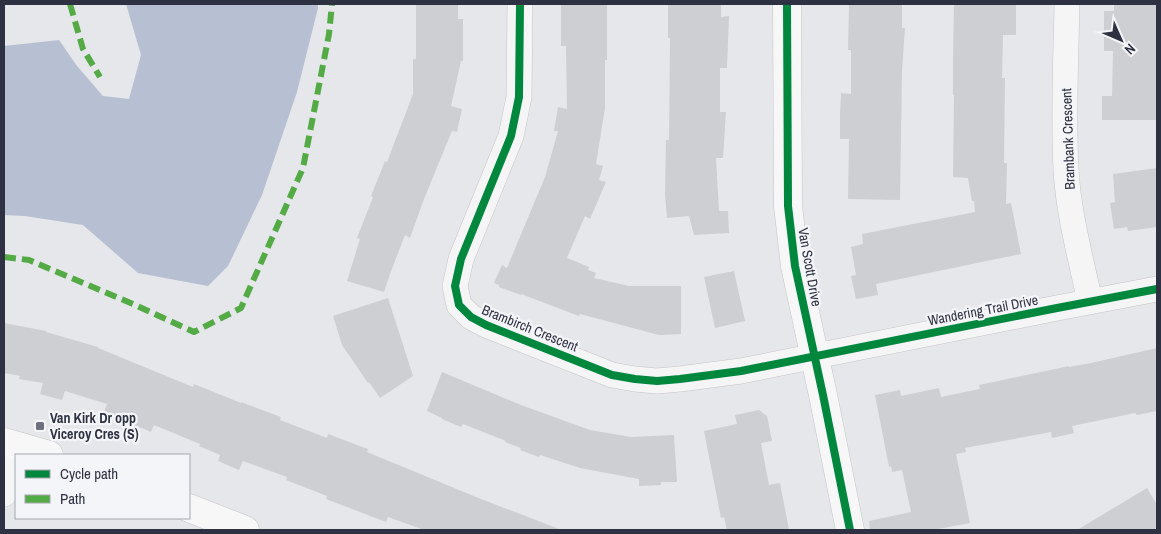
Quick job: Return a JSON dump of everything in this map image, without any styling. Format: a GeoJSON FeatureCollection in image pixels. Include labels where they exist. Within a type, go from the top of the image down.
{"type":"FeatureCollection","features":[{"type":"Feature","properties":{"kind":"street","name":"Brambirch Crescent"},"geometry":{"type":"LineString","coordinates":[[520,4],[519,97],[511,136],[461,260],[455,286],[459,305],[471,317],[486,325],[612,375],[635,379],[657,381],[680,379],[741,371],[814,357]]}},
{"type":"Feature","properties":{"kind":"street","name":"Van Scott Drive"},"geometry":{"type":"LineString","coordinates":[[787,4],[788,206],[795,266],[850,530]]}},
{"type":"Feature","properties":{"kind":"street","name":"Brambank Crescent"},"geometry":{"type":"LineString","coordinates":[[1067,4],[1066,170],[1070,206],[1090,302]]}},
{"type":"Feature","properties":{"kind":"street","name":"Wandering Trail Drive"},"geometry":{"type":"LineString","coordinates":[[814,357],[1157,289]]}},
{"type":"Feature","properties":{"kind":"street"},"geometry":{"type":"LineString","coordinates":[[4,494],[11,443],[46,454]]}},
{"type":"Feature","properties":{"kind":"street"},"geometry":{"type":"LineString","coordinates":[[190,508],[245,530]]}},
{"type":"Feature","properties":{"kind":"water"},"geometry":{"type":"Polygon","coordinates":[[[126,4],[318,4],[297,92],[262,195],[228,266],[208,286],[138,273],[83,225],[25,216],[4,215],[4,46],[59,40],[77,66],[103,96],[129,99],[141,55],[126,4]]]}},
{"type":"Feature","properties":{"kind":"building"},"geometry":{"type":"Polygon","coordinates":[[[416,4],[458,4],[458,19],[463,19],[463,61],[461,61],[451,106],[462,109],[457,132],[452,131],[410,238],[405,235],[384,292],[347,281],[360,239],[357,238],[373,197],[371,196],[385,161],[387,162],[413,94],[413,59],[416,59],[416,4]]]}},
{"type":"Feature","properties":{"kind":"building"},"geometry":{"type":"Polygon","coordinates":[[[561,4],[607,4],[605,108],[596,164],[603,166],[599,180],[606,182],[590,219],[585,216],[567,258],[589,267],[588,270],[596,273],[594,278],[629,286],[681,286],[681,334],[659,335],[580,314],[579,316],[499,287],[499,285],[494,283],[502,265],[507,268],[545,177],[558,131],[554,131],[558,107],[567,109],[566,46],[561,46],[561,4]]]}},
{"type":"Feature","properties":{"kind":"building"},"geometry":{"type":"Polygon","coordinates":[[[668,4],[721,4],[721,17],[729,16],[727,68],[720,68],[720,112],[726,112],[723,158],[716,158],[719,211],[728,211],[729,233],[694,235],[689,216],[667,218],[665,193],[666,140],[669,140],[670,38],[668,38],[668,4]]]}},
{"type":"Feature","properties":{"kind":"building"},"geometry":{"type":"Polygon","coordinates":[[[849,4],[902,4],[902,28],[905,28],[902,71],[900,200],[848,199],[849,139],[840,139],[840,115],[841,93],[851,94],[851,50],[848,50],[849,4]]]}},
{"type":"Feature","properties":{"kind":"building"},"geometry":{"type":"Polygon","coordinates":[[[954,4],[1016,4],[1016,35],[1003,35],[1002,78],[1005,78],[1004,163],[1007,163],[1006,204],[1011,203],[1021,254],[876,284],[878,295],[856,299],[851,276],[856,275],[851,247],[863,244],[862,234],[975,212],[968,178],[953,177],[954,4]]]}},
{"type":"Feature","properties":{"kind":"building"},"geometry":{"type":"Polygon","coordinates":[[[1114,4],[1157,4],[1157,120],[1102,120],[1102,96],[1112,96],[1113,51],[1104,51],[1104,11],[1114,11],[1114,4]]]}},
{"type":"Feature","properties":{"kind":"building"},"geometry":{"type":"Polygon","coordinates":[[[1157,168],[1157,227],[1128,231],[1127,227],[1114,229],[1110,203],[1115,202],[1113,174],[1157,168]]]}},
{"type":"Feature","properties":{"kind":"building"},"geometry":{"type":"Polygon","coordinates":[[[734,271],[745,321],[715,328],[704,277],[734,271]]]}},
{"type":"Feature","properties":{"kind":"building"},"geometry":{"type":"Polygon","coordinates":[[[388,298],[413,376],[380,398],[342,345],[333,316],[388,298]]]}},
{"type":"Feature","properties":{"kind":"building"},"geometry":{"type":"Polygon","coordinates":[[[4,323],[46,331],[98,347],[193,387],[194,384],[281,417],[280,420],[327,438],[328,434],[368,449],[367,452],[559,529],[424,530],[388,517],[386,522],[326,499],[327,496],[286,480],[287,477],[243,461],[239,470],[218,461],[220,455],[199,446],[200,444],[154,425],[151,432],[104,412],[107,404],[65,391],[62,400],[40,394],[43,383],[19,379],[20,376],[4,373],[4,323]]]}},
{"type":"Feature","properties":{"kind":"building"},"geometry":{"type":"Polygon","coordinates":[[[1157,348],[1157,411],[1137,415],[1135,413],[1072,426],[1074,433],[1052,438],[1051,432],[965,448],[966,452],[956,454],[970,523],[933,530],[870,530],[869,521],[911,512],[902,470],[892,472],[891,466],[889,467],[875,395],[900,390],[901,396],[939,388],[941,397],[980,389],[979,385],[1157,348]]]}},
{"type":"Feature","properties":{"kind":"building"},"geometry":{"type":"Polygon","coordinates":[[[442,372],[521,405],[590,430],[631,437],[674,435],[677,482],[661,482],[661,485],[639,486],[639,479],[580,468],[540,455],[539,457],[520,450],[521,448],[506,441],[463,424],[461,427],[442,419],[427,411],[442,372]]]}},
{"type":"Feature","properties":{"kind":"building"},"geometry":{"type":"Polygon","coordinates":[[[759,410],[767,416],[772,441],[761,443],[769,485],[780,483],[789,530],[727,530],[724,517],[721,518],[704,431],[737,424],[735,415],[759,410]]]}},
{"type":"Feature","properties":{"kind":"building"},"geometry":{"type":"Polygon","coordinates":[[[1147,488],[1157,505],[1157,530],[1077,530],[1147,488]]]}},
{"type":"Feature","properties":{"kind":"marked path"},"geometry":{"type":"LineString","coordinates":[[70,4],[83,49],[100,77]]}},
{"type":"Feature","properties":{"kind":"marked path"},"geometry":{"type":"LineString","coordinates":[[4,257],[29,260],[194,332],[241,308],[303,168],[329,34],[332,4]]}},
{"type":"Feature","properties":{"kind":"cycle path"},"geometry":{"type":"LineString","coordinates":[[520,4],[519,97],[511,136],[461,259],[455,286],[459,305],[471,317],[486,325],[612,375],[657,381],[741,371],[1157,289]]}},
{"type":"Feature","properties":{"kind":"cycle path"},"geometry":{"type":"LineString","coordinates":[[787,4],[788,206],[795,266],[850,530]]}},
{"type":"Feature","properties":{"kind":"place","name":"Van Kirk Dr opp Viceroy Cres (S)"},"geometry":{"type":"Point","coordinates":[40,426]}}]}
